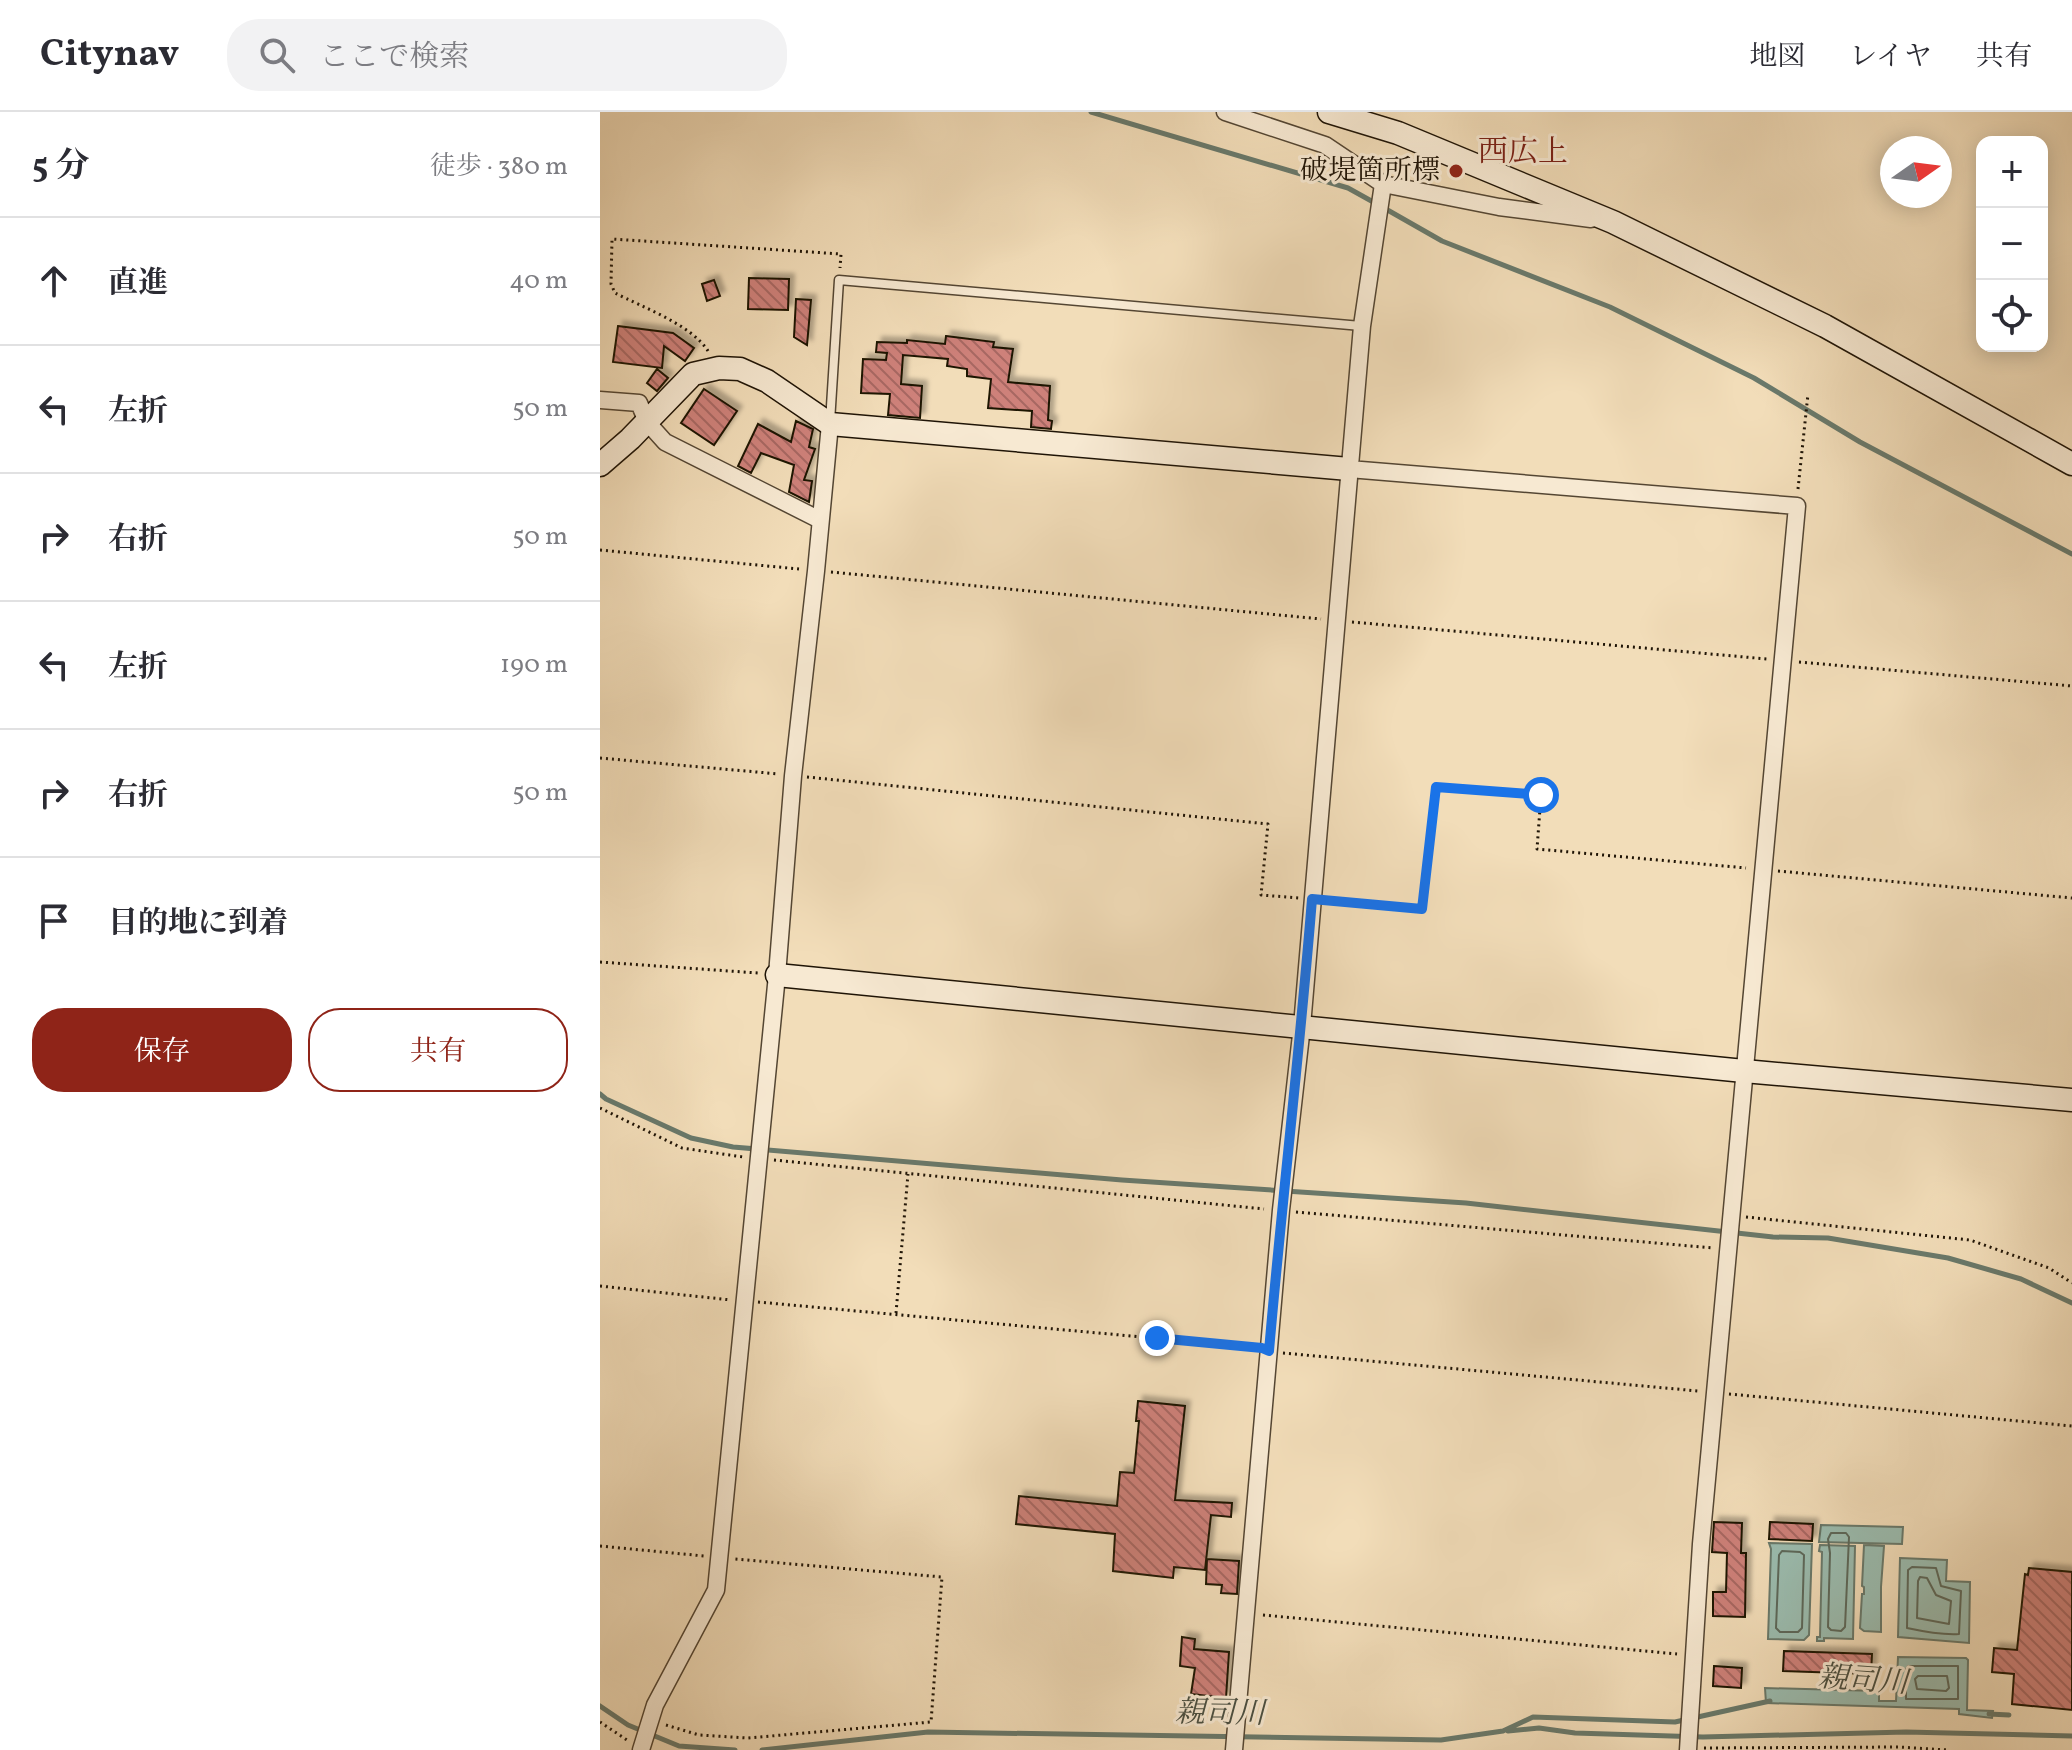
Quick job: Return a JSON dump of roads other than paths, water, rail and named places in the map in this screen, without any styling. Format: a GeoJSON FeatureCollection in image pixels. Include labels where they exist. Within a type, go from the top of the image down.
{"type":"FeatureCollection","features":[{"type":"Feature","properties":{"kind":"street"},"geometry":{"type":"LineString","coordinates":[[1225,112],[1325,145],[1383,184],[1499,207],[1613,222]]}},
{"type":"Feature","properties":{"kind":"street"},"geometry":{"type":"LineString","coordinates":[[1329,112],[1388,129],[1613,222],[1825,326],[2072,464]]}},
{"type":"Feature","properties":{"kind":"street"},"geometry":{"type":"LineString","coordinates":[[1234,1748],[1281,1210],[1302,1026],[1362,326],[1383,184]]}},
{"type":"Feature","properties":{"kind":"street"},"geometry":{"type":"LineString","coordinates":[[600,465],[693,374],[719,368],[740,369],[767,381],[830,424],[1797,506],[1701,1544],[1688,1749]]}},
{"type":"Feature","properties":{"kind":"street"},"geometry":{"type":"LineString","coordinates":[[600,400],[639,403],[647,422],[665,442],[820,520]]}},
{"type":"Feature","properties":{"kind":"street"},"geometry":{"type":"LineString","coordinates":[[641,1750],[655,1705],[716,1590],[777,975],[793,776],[830,424]]}},
{"type":"Feature","properties":{"kind":"street"},"geometry":{"type":"LineString","coordinates":[[777,975],[1744,1071],[2072,1100]]}},
{"type":"Feature","properties":{"kind":"lane"},"geometry":{"type":"LineString","coordinates":[[830,424],[839,280],[1362,326]]}},
{"type":"Feature","properties":{"kind":"water"},"geometry":{"type":"Polygon","coordinates":[[[1821,1525],[1903,1527],[1902,1544],[1819,1542],[1821,1525]]]}},
{"type":"Feature","properties":{"kind":"water"},"geometry":{"type":"Polygon","coordinates":[[[1769,1543],[1812,1544],[1809,1635],[1804,1640],[1768,1639],[1769,1543]]]}},
{"type":"Feature","properties":{"kind":"water"},"geometry":{"type":"Polygon","coordinates":[[[1820,1545],[1855,1546],[1853,1639],[1824,1638],[1824,1641],[1817,1641],[1820,1637],[1820,1545]]]}},
{"type":"Feature","properties":{"kind":"water"},"geometry":{"type":"Polygon","coordinates":[[[1864,1545],[1884,1546],[1881,1632],[1860,1628],[1864,1545]]]}},
{"type":"Feature","properties":{"kind":"water"},"geometry":{"type":"Polygon","coordinates":[[[1900,1558],[1947,1560],[1946,1581],[1970,1582],[1969,1643],[1898,1637],[1900,1558]]]}},
{"type":"Feature","properties":{"kind":"water"},"geometry":{"type":"Polygon","coordinates":[[[1898,1657],[1966,1658],[1967,1710],[1993,1711],[1992,1718],[1959,1714],[1959,1709],[1766,1703],[1765,1688],[1879,1691],[1879,1701],[1896,1701],[1898,1657]]]}},
{"type":"Feature","properties":{"kind":"waterway"},"geometry":{"type":"LineString","coordinates":[[1091,112],[1348,188],[1375,203]]}},
{"type":"Feature","properties":{"kind":"waterway"},"geometry":{"type":"LineString","coordinates":[[1384,208],[1442,241],[1610,307],[1754,378],[1860,442],[2072,554]]}},
{"type":"Feature","properties":{"kind":"waterway"},"geometry":{"type":"LineString","coordinates":[[600,1094],[691,1138],[733,1147],[1122,1180],[1466,1203],[1773,1237],[1828,1238],[1948,1258],[2021,1279],[2072,1303]]}},
{"type":"Feature","properties":{"kind":"waterway","name":"親司川"},"geometry":{"type":"LineString","coordinates":[[762,1750],[928,1732],[1441,1740],[1503,1731],[1533,1717],[1675,1722],[1770,1701]]}},
{"type":"Feature","properties":{"kind":"waterway","name":"親司川"},"geometry":{"type":"LineString","coordinates":[[600,1706],[628,1725],[679,1746],[735,1750]]}},
{"type":"Feature","properties":{"kind":"waterway","name":"親司川"},"geometry":{"type":"LineString","coordinates":[[1989,1714],[2009,1715]]}},
{"type":"Feature","properties":{"kind":"waterway"},"geometry":{"type":"LineString","coordinates":[[1508,1731],[1539,1728],[1575,1733],[1703,1737],[1906,1732],[2072,1736]]}},
{"type":"Feature","properties":{"kind":"place","name":"破堤箇所標"},"geometry":{"type":"Point","coordinates":[1456,171]}},
{"type":"Feature","properties":{"kind":"district","name":"西広上"},"geometry":{"type":"Point","coordinates":[1523,153]}}]}
